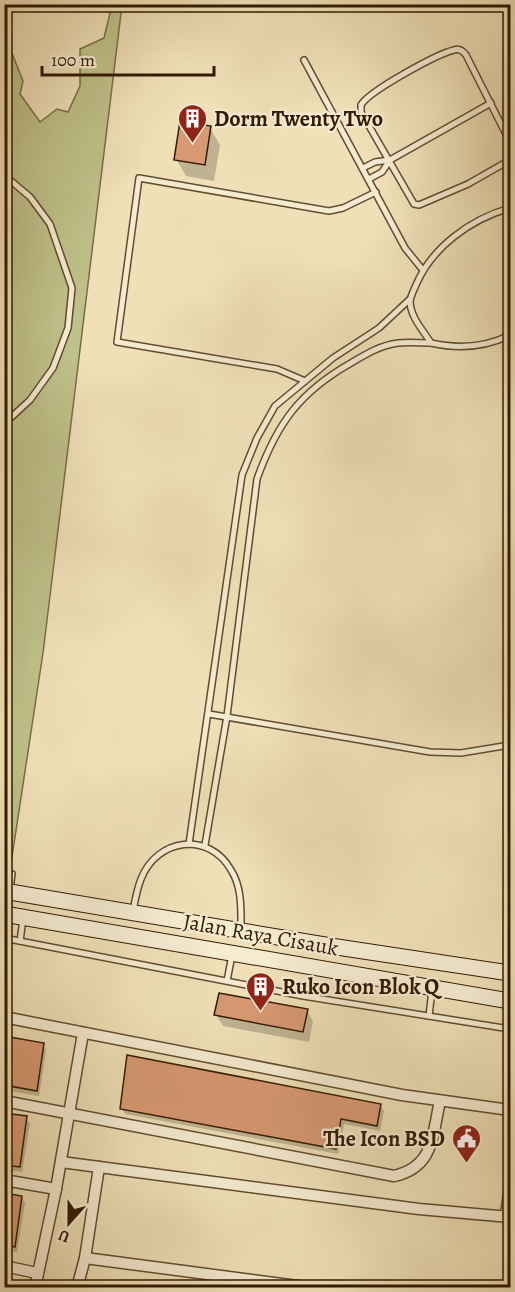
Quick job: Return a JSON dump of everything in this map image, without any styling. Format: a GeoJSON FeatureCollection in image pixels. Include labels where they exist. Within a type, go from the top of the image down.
{"type":"FeatureCollection","features":[{"type":"Feature","properties":{"kind":"main road","name":"Jalan Raya Cisauk"},"geometry":{"type":"LineString","coordinates":[[7,892],[510,973]]}},
{"type":"Feature","properties":{"kind":"main road","name":"Jalan Raya Cisauk"},"geometry":{"type":"LineString","coordinates":[[5,914],[510,1001]]}},
{"type":"Feature","properties":{"kind":"street"},"geometry":{"type":"LineString","coordinates":[[4,1017],[440,1101],[510,1110]]}},
{"type":"Feature","properties":{"kind":"street"},"geometry":{"type":"LineString","coordinates":[[35,1287],[56,1189],[83,1033]]}},
{"type":"Feature","properties":{"kind":"street"},"geometry":{"type":"LineString","coordinates":[[4,1101],[394,1176],[411,1172],[424,1160],[440,1101]]}},
{"type":"Feature","properties":{"kind":"street"},"geometry":{"type":"LineString","coordinates":[[61,1162],[419,1209],[508,1217],[510,1185]]}},
{"type":"Feature","properties":{"kind":"street"},"geometry":{"type":"LineString","coordinates":[[77,1287],[85,1258],[99,1167]]}},
{"type":"Feature","properties":{"kind":"street"},"geometry":{"type":"LineString","coordinates":[[4,1180],[56,1189]]}},
{"type":"Feature","properties":{"kind":"street"},"geometry":{"type":"LineString","coordinates":[[85,1258],[313,1287]]}},
{"type":"Feature","properties":{"kind":"street"},"geometry":{"type":"LineString","coordinates":[[4,1266],[37,1273]]}},
{"type":"Feature","properties":{"kind":"lane"},"geometry":{"type":"LineString","coordinates":[[510,142],[466,55],[460,50],[455,49],[433,60],[382,87],[363,101],[361,112],[414,204],[419,205],[468,184],[510,160]]}},
{"type":"Feature","properties":{"kind":"lane"},"geometry":{"type":"LineString","coordinates":[[304,60],[405,248],[422,269]]}},
{"type":"Feature","properties":{"kind":"lane"},"geometry":{"type":"LineString","coordinates":[[363,168],[375,162],[390,160],[491,103]]}},
{"type":"Feature","properties":{"kind":"lane"},"geometry":{"type":"LineString","coordinates":[[369,179],[382,172],[390,160]]}},
{"type":"Feature","properties":{"kind":"lane"},"geometry":{"type":"LineString","coordinates":[[4,175],[30,197],[50,224],[72,288],[68,328],[53,368],[30,400],[4,424]]}},
{"type":"Feature","properties":{"kind":"lane"},"geometry":{"type":"LineString","coordinates":[[305,381],[277,369],[117,342],[139,178],[329,211],[343,208],[376,192]]}},
{"type":"Feature","properties":{"kind":"lane"},"geometry":{"type":"LineString","coordinates":[[189,844],[242,475],[257,438],[274,406],[333,358],[379,328],[410,300],[422,269],[452,238],[494,213],[510,208]]}},
{"type":"Feature","properties":{"kind":"lane"},"geometry":{"type":"LineString","coordinates":[[410,300],[414,317],[431,344]]}},
{"type":"Feature","properties":{"kind":"lane"},"geometry":{"type":"LineString","coordinates":[[205,845],[226,716],[257,479],[269,445],[296,405],[312,388],[372,350],[397,343],[445,346],[480,345],[510,334]]}},
{"type":"Feature","properties":{"kind":"lane"},"geometry":{"type":"LineString","coordinates":[[209,714],[430,752],[461,753],[510,745]]}},
{"type":"Feature","properties":{"kind":"lane"},"geometry":{"type":"LineString","coordinates":[[132,912],[141,878],[153,860],[168,848],[189,844],[205,845],[220,854],[232,871],[238,888],[240,931]]}},
{"type":"Feature","properties":{"kind":"lane"},"geometry":{"type":"LineString","coordinates":[[5,914],[7,892],[12,874]]}},
{"type":"Feature","properties":{"kind":"lane"},"geometry":{"type":"LineString","coordinates":[[20,941],[24,916]]}},
{"type":"Feature","properties":{"kind":"lane"},"geometry":{"type":"LineString","coordinates":[[4,938],[227,981],[510,1029]]}},
{"type":"Feature","properties":{"kind":"lane"},"geometry":{"type":"LineString","coordinates":[[227,981],[232,953]]}},
{"type":"Feature","properties":{"kind":"lane"},"geometry":{"type":"LineString","coordinates":[[429,1016],[432,987]]}},
{"type":"Feature","properties":{"kind":"green space"},"geometry":{"type":"Polygon","coordinates":[[[112,5],[122,5],[43,653],[10,870],[4,869],[4,33],[23,81],[20,94],[40,122],[57,109],[68,112],[80,86],[80,49],[104,38],[112,5]]]}},
{"type":"Feature","properties":{"kind":"building","name":"Dorm Twenty Two"},"geometry":{"type":"Polygon","coordinates":[[[180,121],[211,126],[205,165],[174,160],[180,121]]]}},
{"type":"Feature","properties":{"kind":"building","name":"Ruko Icon Blok Q"},"geometry":{"type":"Polygon","coordinates":[[[219,993],[308,1009],[303,1032],[214,1015],[219,993]]]}},
{"type":"Feature","properties":{"kind":"building"},"geometry":{"type":"Polygon","coordinates":[[[4,1036],[44,1043],[37,1091],[4,1085],[4,1036]]]}},
{"type":"Feature","properties":{"kind":"building"},"geometry":{"type":"Polygon","coordinates":[[[127,1055],[381,1104],[377,1126],[341,1119],[336,1149],[120,1109],[127,1055]]]}},
{"type":"Feature","properties":{"kind":"building"},"geometry":{"type":"Polygon","coordinates":[[[4,1113],[27,1116],[20,1167],[4,1165],[4,1113]]]}},
{"type":"Feature","properties":{"kind":"building"},"geometry":{"type":"Polygon","coordinates":[[[4,1193],[22,1196],[15,1247],[4,1246],[4,1193]]]}},
{"type":"Feature","properties":{"kind":"place","name":"Dorm Twenty Two"},"geometry":{"type":"Point","coordinates":[193,144]}},
{"type":"Feature","properties":{"kind":"place","name":"Ruko Icon Blok Q"},"geometry":{"type":"Point","coordinates":[261,1012]}},
{"type":"Feature","properties":{"kind":"place","name":"The Icon BSD"},"geometry":{"type":"Point","coordinates":[466,1164]}}]}
